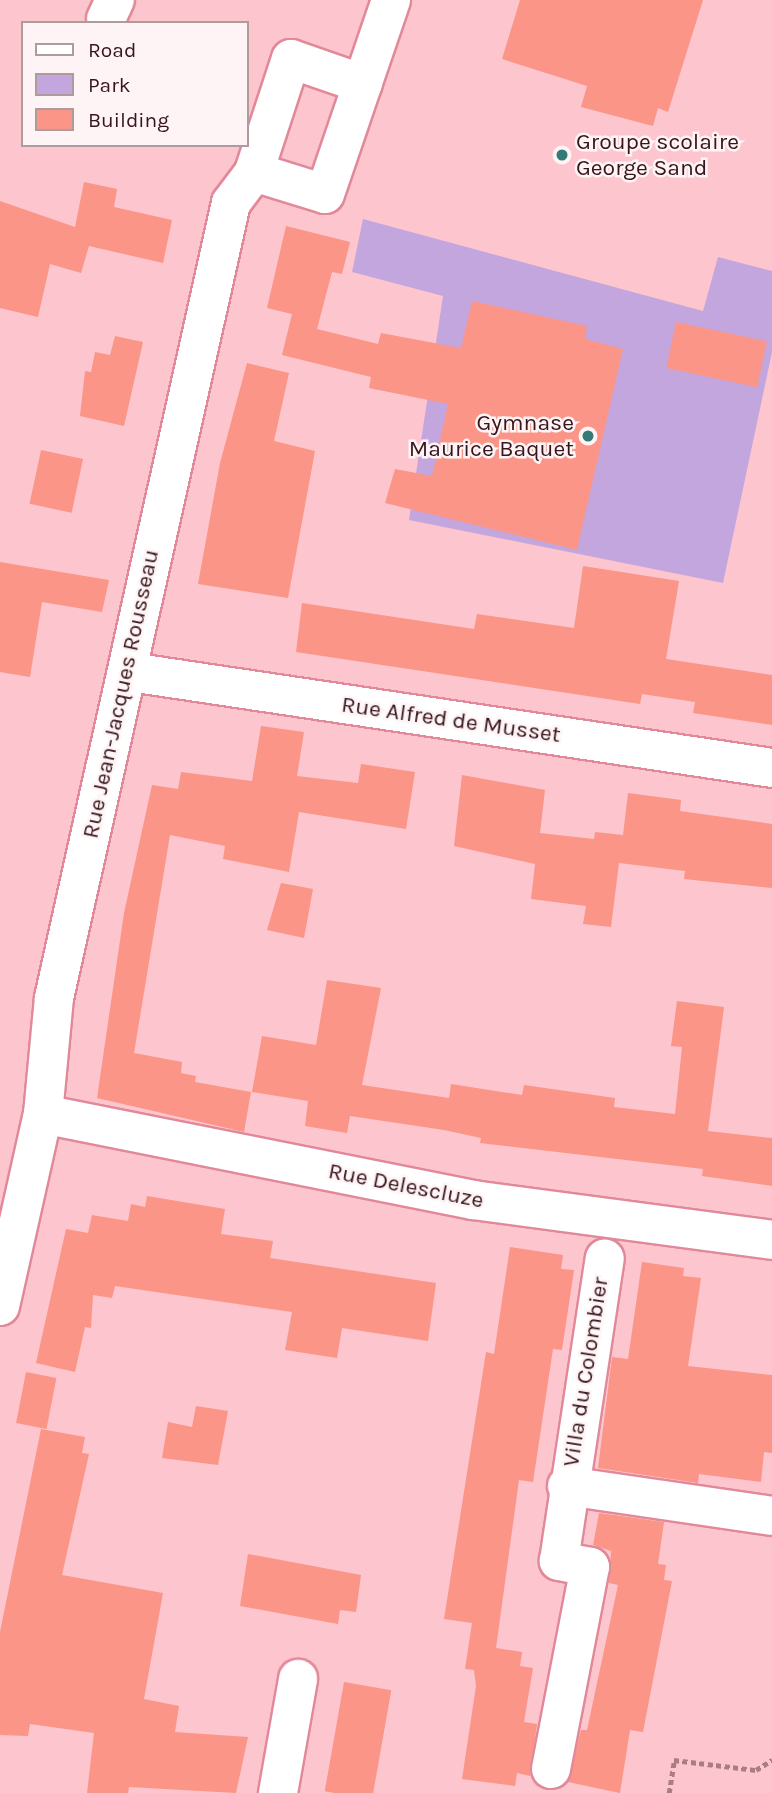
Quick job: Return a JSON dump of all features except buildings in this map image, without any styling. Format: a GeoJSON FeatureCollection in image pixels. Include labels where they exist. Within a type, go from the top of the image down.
{"type":"FeatureCollection","features":[{"type":"Feature","properties":{"kind":"street"},"geometry":{"type":"LineString","coordinates":[[254,172],[325,194],[391,0]]}},
{"type":"Feature","properties":{"kind":"street","name":"Rue Jean-Jacques Rousseau"},"geometry":{"type":"LineString","coordinates":[[0,1306],[43,1114],[54,998],[130,672],[133,628],[231,203],[254,172],[291,59],[363,84]]}},
{"type":"Feature","properties":{"kind":"street","name":"Rue Alfred de Musset"},"geometry":{"type":"LineString","coordinates":[[130,672],[772,768]]}},
{"type":"Feature","properties":{"kind":"street","name":"Rue Delescluze"},"geometry":{"type":"LineString","coordinates":[[43,1114],[473,1199],[772,1240]]}},
{"type":"Feature","properties":{"kind":"street","name":"Villa du Colombier"},"geometry":{"type":"LineString","coordinates":[[551,1769],[590,1567],[559,1561],[567,1486],[605,1258]]}},
{"type":"Feature","properties":{"kind":"street","name":"Villa du Colombier"},"geometry":{"type":"LineString","coordinates":[[567,1486],[772,1516]]}},
{"type":"Feature","properties":{"kind":"street"},"geometry":{"type":"LineString","coordinates":[[278,1793],[298,1679]]}},
{"type":"Feature","properties":{"kind":"path"},"geometry":{"type":"LineString","coordinates":[[669,1793],[674,1760],[756,1770],[772,1760]]}},
{"type":"Feature","properties":{"kind":"green space","name":"Gymnase Maurice Baquet"},"geometry":{"type":"Polygon","coordinates":[[[363,219],[703,311],[718,257],[772,271],[772,352],[723,583],[409,520],[443,296],[352,272],[363,219]]]}},
{"type":"Feature","properties":{"kind":"place","name":"Groupe scolaire George Sand"},"geometry":{"type":"Point","coordinates":[562,155]}},
{"type":"Feature","properties":{"kind":"place","name":"Gymnase Maurice Baquet"},"geometry":{"type":"Point","coordinates":[588,436]}}]}
